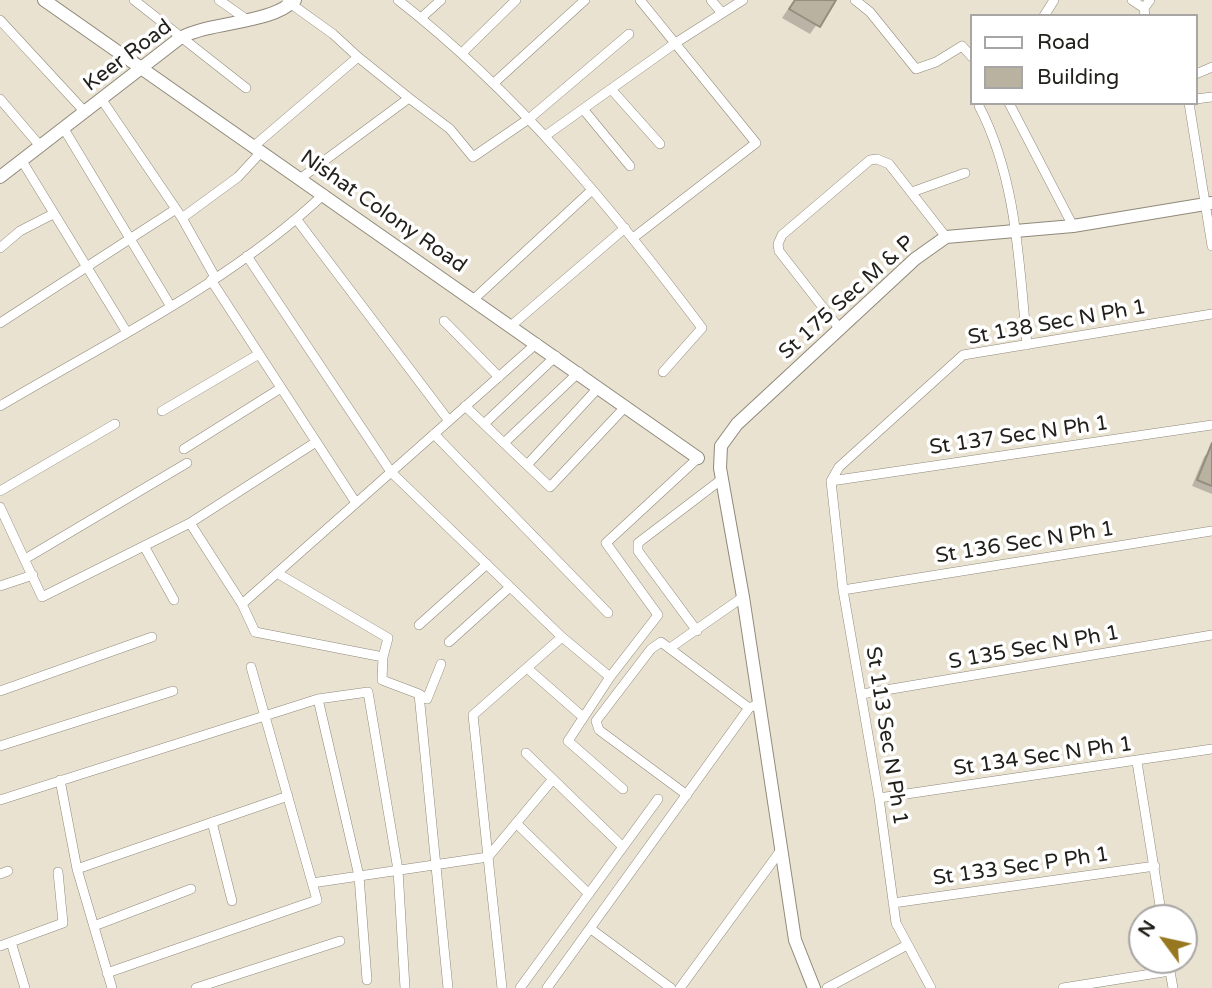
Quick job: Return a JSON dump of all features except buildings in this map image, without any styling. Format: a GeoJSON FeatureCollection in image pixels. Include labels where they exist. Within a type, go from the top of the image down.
{"type":"FeatureCollection","features":[{"type":"Feature","properties":{"kind":"street","name":"Nishat Colony Road"},"geometry":{"type":"LineString","coordinates":[[44,0],[579,372],[698,458]]}},
{"type":"Feature","properties":{"kind":"street"},"geometry":{"type":"LineString","coordinates":[[134,0],[246,88]]}},
{"type":"Feature","properties":{"kind":"street"},"geometry":{"type":"LineString","coordinates":[[219,0],[246,19]]}},
{"type":"Feature","properties":{"kind":"street"},"geometry":{"type":"LineString","coordinates":[[398,0],[462,53],[530,118],[625,228],[702,328],[663,372]]}},
{"type":"Feature","properties":{"kind":"street"},"geometry":{"type":"LineString","coordinates":[[421,18],[441,0]]}},
{"type":"Feature","properties":{"kind":"street"},"geometry":{"type":"LineString","coordinates":[[462,53],[516,0]]}},
{"type":"Feature","properties":{"kind":"street"},"geometry":{"type":"LineString","coordinates":[[494,83],[585,0]]}},
{"type":"Feature","properties":{"kind":"street"},"geometry":{"type":"LineString","coordinates":[[633,238],[756,143],[677,42],[640,0]]}},
{"type":"Feature","properties":{"kind":"street"},"geometry":{"type":"LineString","coordinates":[[710,0],[722,13]]}},
{"type":"Feature","properties":{"kind":"street"},"geometry":{"type":"LineString","coordinates":[[545,136],[677,42],[743,0]]}},
{"type":"Feature","properties":{"kind":"street"},"geometry":{"type":"LineString","coordinates":[[855,0],[870,12],[916,69],[936,62],[962,46],[970,55]]}},
{"type":"Feature","properties":{"kind":"street"},"geometry":{"type":"LineString","coordinates":[[1132,0],[1146,8]]}},
{"type":"Feature","properties":{"kind":"street","name":"Keer Road"},"geometry":{"type":"LineString","coordinates":[[0,177],[180,38],[209,25],[246,19],[290,1]]}},
{"type":"Feature","properties":{"kind":"street"},"geometry":{"type":"LineString","coordinates":[[290,1],[450,130],[473,157],[530,118],[629,34]]}},
{"type":"Feature","properties":{"kind":"street"},"geometry":{"type":"LineString","coordinates":[[0,20],[85,112]]}},
{"type":"Feature","properties":{"kind":"street"},"geometry":{"type":"LineString","coordinates":[[182,218],[238,177],[258,148],[358,57]]}},
{"type":"Feature","properties":{"kind":"street"},"geometry":{"type":"LineString","coordinates":[[611,89],[660,144]]}},
{"type":"Feature","properties":{"kind":"street"},"geometry":{"type":"LineString","coordinates":[[301,178],[409,98]]}},
{"type":"Feature","properties":{"kind":"street"},"geometry":{"type":"LineString","coordinates":[[0,99],[41,147]]}},
{"type":"Feature","properties":{"kind":"street"},"geometry":{"type":"LineString","coordinates":[[102,100],[182,218],[213,279],[356,503]]}},
{"type":"Feature","properties":{"kind":"street"},"geometry":{"type":"LineString","coordinates":[[1010,105],[1073,226]]}},
{"type":"Feature","properties":{"kind":"street"},"geometry":{"type":"LineString","coordinates":[[1189,105],[1208,204],[1212,246]]}},
{"type":"Feature","properties":{"kind":"street"},"geometry":{"type":"LineString","coordinates":[[979,106],[994,135],[1005,170],[1016,231],[1027,345]]}},
{"type":"Feature","properties":{"kind":"street"},"geometry":{"type":"LineString","coordinates":[[583,109],[630,166]]}},
{"type":"Feature","properties":{"kind":"street"},"geometry":{"type":"LineString","coordinates":[[64,129],[170,305]]}},
{"type":"Feature","properties":{"kind":"street"},"geometry":{"type":"LineString","coordinates":[[839,328],[779,251],[778,240],[870,160],[877,159],[889,164],[946,237]]}},
{"type":"Feature","properties":{"kind":"street"},"geometry":{"type":"LineString","coordinates":[[22,161],[126,331]]}},
{"type":"Feature","properties":{"kind":"street"},"geometry":{"type":"LineString","coordinates":[[912,192],[965,173]]}},
{"type":"Feature","properties":{"kind":"street"},"geometry":{"type":"LineString","coordinates":[[474,299],[592,190]]}},
{"type":"Feature","properties":{"kind":"street"},"geometry":{"type":"LineString","coordinates":[[0,407],[213,279],[297,220],[324,194]]}},
{"type":"Feature","properties":{"kind":"street","name":"St 175 Sec M & P"},"geometry":{"type":"LineString","coordinates":[[721,474],[721,446],[737,424],[915,260],[946,237],[1073,226],[1208,204]]}},
{"type":"Feature","properties":{"kind":"street"},"geometry":{"type":"LineString","coordinates":[[0,323],[176,209]]}},
{"type":"Feature","properties":{"kind":"street"},"geometry":{"type":"LineString","coordinates":[[0,247],[20,231],[54,214]]}},
{"type":"Feature","properties":{"kind":"street"},"geometry":{"type":"LineString","coordinates":[[297,220],[449,421]]}},
{"type":"Feature","properties":{"kind":"street"},"geometry":{"type":"LineString","coordinates":[[512,326],[625,228]]}},
{"type":"Feature","properties":{"kind":"street"},"geometry":{"type":"LineString","coordinates":[[247,256],[391,472],[562,637],[610,677]]}},
{"type":"Feature","properties":{"kind":"street","name":"St 138 Sec N Ph 1"},"geometry":{"type":"LineString","coordinates":[[831,481],[839,467],[963,355],[1212,314]]}},
{"type":"Feature","properties":{"kind":"street"},"geometry":{"type":"LineString","coordinates":[[444,321],[499,377]]}},
{"type":"Feature","properties":{"kind":"street"},"geometry":{"type":"LineString","coordinates":[[242,604],[537,343]]}},
{"type":"Feature","properties":{"kind":"street"},"geometry":{"type":"LineString","coordinates":[[162,411],[259,354]]}},
{"type":"Feature","properties":{"kind":"street"},"geometry":{"type":"LineString","coordinates":[[484,424],[556,356]]}},
{"type":"Feature","properties":{"kind":"street"},"geometry":{"type":"LineString","coordinates":[[504,443],[579,372]]}},
{"type":"Feature","properties":{"kind":"street"},"geometry":{"type":"LineString","coordinates":[[527,465],[599,387]]}},
{"type":"Feature","properties":{"kind":"street"},"geometry":{"type":"LineString","coordinates":[[184,449],[281,388]]}},
{"type":"Feature","properties":{"kind":"street"},"geometry":{"type":"LineString","coordinates":[[466,406],[550,487],[626,406]]}},
{"type":"Feature","properties":{"kind":"street"},"geometry":{"type":"LineString","coordinates":[[0,491],[115,424]]}},
{"type":"Feature","properties":{"kind":"street","name":"St 137 Sec N Ph 1"},"geometry":{"type":"LineString","coordinates":[[831,481],[1212,425]]}},
{"type":"Feature","properties":{"kind":"street"},"geometry":{"type":"LineString","coordinates":[[434,434],[608,613]]}},
{"type":"Feature","properties":{"kind":"street"},"geometry":{"type":"LineString","coordinates":[[0,509],[42,597],[190,523],[316,442]]}},
{"type":"Feature","properties":{"kind":"street"},"geometry":{"type":"LineString","coordinates":[[623,789],[568,741],[610,677],[658,615],[606,543],[698,458]]}},
{"type":"Feature","properties":{"kind":"street"},"geometry":{"type":"LineString","coordinates":[[25,558],[187,463]]}},
{"type":"Feature","properties":{"kind":"street"},"geometry":{"type":"LineString","coordinates":[[697,631],[638,551],[638,543],[721,474],[743,597],[755,705],[795,940],[812,987]]}},
{"type":"Feature","properties":{"kind":"street","name":"St 113 Sec N Ph 1"},"geometry":{"type":"LineString","coordinates":[[831,481],[843,590],[879,798],[892,903],[896,923],[931,988]]}},
{"type":"Feature","properties":{"kind":"street"},"geometry":{"type":"LineString","coordinates":[[190,523],[242,604],[255,632],[383,657]]}},
{"type":"Feature","properties":{"kind":"street","name":"St 136 Sec N Ph 1"},"geometry":{"type":"LineString","coordinates":[[843,590],[1212,531]]}},
{"type":"Feature","properties":{"kind":"street"},"geometry":{"type":"LineString","coordinates":[[144,546],[174,600]]}},
{"type":"Feature","properties":{"kind":"street"},"geometry":{"type":"LineString","coordinates":[[419,625],[487,564]]}},
{"type":"Feature","properties":{"kind":"street"},"geometry":{"type":"LineString","coordinates":[[277,573],[388,638],[383,657],[382,680],[427,699],[441,664]]}},
{"type":"Feature","properties":{"kind":"street"},"geometry":{"type":"LineString","coordinates":[[0,586],[33,575]]}},
{"type":"Feature","properties":{"kind":"street"},"geometry":{"type":"LineString","coordinates":[[449,642],[510,587]]}},
{"type":"Feature","properties":{"kind":"street"},"geometry":{"type":"LineString","coordinates":[[670,648],[743,597]]}},
{"type":"Feature","properties":{"kind":"street","name":"S 135 Sec N Ph 1"},"geometry":{"type":"LineString","coordinates":[[862,694],[1212,635]]}},
{"type":"Feature","properties":{"kind":"street"},"geometry":{"type":"LineString","coordinates":[[0,691],[152,637]]}},
{"type":"Feature","properties":{"kind":"street"},"geometry":{"type":"LineString","coordinates":[[502,988],[474,715],[562,637]]}},
{"type":"Feature","properties":{"kind":"street"},"geometry":{"type":"LineString","coordinates":[[687,795],[595,726],[651,649],[661,642],[755,705]]}},
{"type":"Feature","properties":{"kind":"street"},"geometry":{"type":"LineString","coordinates":[[107,973],[317,900],[251,667]]}},
{"type":"Feature","properties":{"kind":"street"},"geometry":{"type":"LineString","coordinates":[[527,668],[583,717]]}},
{"type":"Feature","properties":{"kind":"street"},"geometry":{"type":"LineString","coordinates":[[0,746],[173,691]]}},
{"type":"Feature","properties":{"kind":"street"},"geometry":{"type":"LineString","coordinates":[[0,800],[318,699],[369,692],[398,870],[405,988]]}},
{"type":"Feature","properties":{"kind":"street"},"geometry":{"type":"LineString","coordinates":[[419,694],[438,864],[448,988]]}},
{"type":"Feature","properties":{"kind":"street"},"geometry":{"type":"LineString","coordinates":[[318,699],[359,876],[367,980]]}},
{"type":"Feature","properties":{"kind":"street"},"geometry":{"type":"LineString","coordinates":[[547,988],[755,705]]}},
{"type":"Feature","properties":{"kind":"street","name":"St 134 Sec N Ph 1"},"geometry":{"type":"LineString","coordinates":[[879,798],[1212,749]]}},
{"type":"Feature","properties":{"kind":"street"},"geometry":{"type":"LineString","coordinates":[[526,753],[623,847]]}},
{"type":"Feature","properties":{"kind":"street"},"geometry":{"type":"LineString","coordinates":[[1137,761],[1160,904]]}},
{"type":"Feature","properties":{"kind":"street"},"geometry":{"type":"LineString","coordinates":[[312,883],[488,857],[552,779]]}},
{"type":"Feature","properties":{"kind":"street"},"geometry":{"type":"LineString","coordinates":[[60,780],[77,869],[112,988]]}},
{"type":"Feature","properties":{"kind":"street"},"geometry":{"type":"LineString","coordinates":[[77,869],[288,796]]}},
{"type":"Feature","properties":{"kind":"street"},"geometry":{"type":"LineString","coordinates":[[520,988],[658,799]]}},
{"type":"Feature","properties":{"kind":"street"},"geometry":{"type":"LineString","coordinates":[[212,822],[232,901]]}},
{"type":"Feature","properties":{"kind":"street"},"geometry":{"type":"LineString","coordinates":[[516,823],[589,894]]}},
{"type":"Feature","properties":{"kind":"street"},"geometry":{"type":"LineString","coordinates":[[680,988],[780,850]]}},
{"type":"Feature","properties":{"kind":"street","name":"St 133 Sec P Ph 1"},"geometry":{"type":"LineString","coordinates":[[892,903],[1155,866]]}},
{"type":"Feature","properties":{"kind":"street"},"geometry":{"type":"LineString","coordinates":[[0,946],[64,923],[58,872]]}},
{"type":"Feature","properties":{"kind":"street"},"geometry":{"type":"LineString","coordinates":[[94,926],[191,889]]}},
{"type":"Feature","properties":{"kind":"street"},"geometry":{"type":"LineString","coordinates":[[591,929],[671,988]]}},
{"type":"Feature","properties":{"kind":"street"},"geometry":{"type":"LineString","coordinates":[[196,988],[340,941]]}},
{"type":"Feature","properties":{"kind":"street"},"geometry":{"type":"LineString","coordinates":[[11,942],[25,988]]}},
{"type":"Feature","properties":{"kind":"street"},"geometry":{"type":"LineString","coordinates":[[827,988],[907,945]]}},
{"type":"Feature","properties":{"kind":"street"},"geometry":{"type":"LineString","coordinates":[[1063,988],[1151,974]]}}]}
